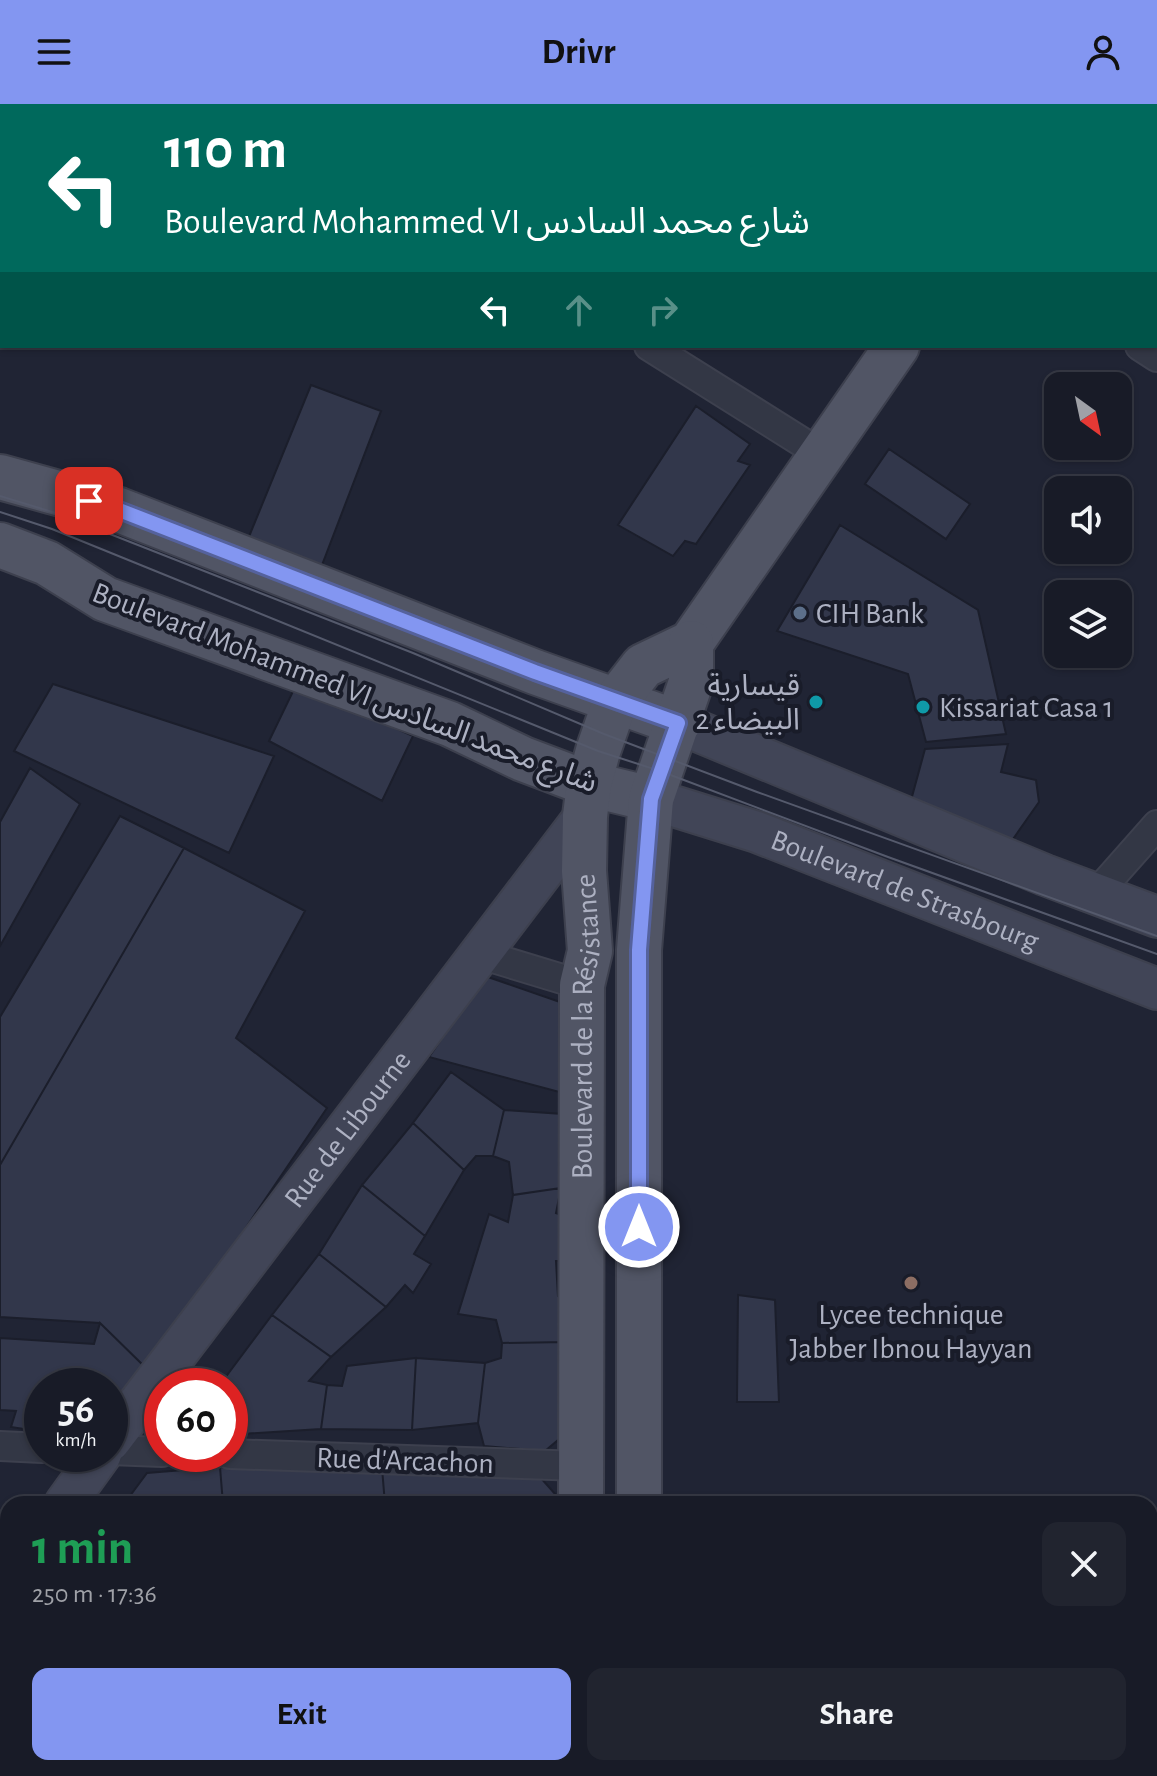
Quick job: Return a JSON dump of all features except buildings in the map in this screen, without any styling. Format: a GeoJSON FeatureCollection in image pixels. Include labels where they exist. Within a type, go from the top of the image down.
{"type":"FeatureCollection","features":[{"type":"Feature","properties":{"kind":"main road","name":"Boulevard de la Résistance"},"geometry":{"type":"LineString","coordinates":[[581,1485],[587,800],[615,702],[643,666],[691,643],[896,348]]}},
{"type":"Feature","properties":{"kind":"main road"},"geometry":{"type":"LineString","coordinates":[[0,477],[119,510],[615,702],[678,723],[783,769],[1157,917]]}},
{"type":"Feature","properties":{"kind":"main road","name":"Boulevard Mohammed VI شارع محمد السادس"},"geometry":{"type":"LineString","coordinates":[[0,545],[47,563],[105,599],[450,724],[523,759],[587,800],[651,799]]}},
{"type":"Feature","properties":{"kind":"main road","name":"Boulevard de la Résistance"},"geometry":{"type":"LineString","coordinates":[[639,1496],[639,950],[651,799],[691,682],[691,643]]}},
{"type":"Feature","properties":{"kind":"main road","name":"Boulevard de Strasbourg"},"geometry":{"type":"LineString","coordinates":[[651,799],[757,832],[1157,989]]}},
{"type":"Feature","properties":{"kind":"main road","name":"Rue de Libourne"},"geometry":{"type":"LineString","coordinates":[[128,1417],[480,954],[587,800]]}},
{"type":"Feature","properties":{"kind":"main road"},"geometry":{"type":"LineString","coordinates":[[624,1496],[624,1015],[639,950]]}},
{"type":"Feature","properties":{"kind":"main road"},"geometry":{"type":"LineString","coordinates":[[586,968],[603,1047],[603,1496]]}},
{"type":"Feature","properties":{"kind":"main road"},"geometry":{"type":"LineString","coordinates":[[71,1496],[88,1472]]}},
{"type":"Feature","properties":{"kind":"street"},"geometry":{"type":"LineString","coordinates":[[652,348],[821,454]]}},
{"type":"Feature","properties":{"kind":"street"},"geometry":{"type":"LineString","coordinates":[[1096,894],[1157,825]]}},
{"type":"Feature","properties":{"kind":"street"},"geometry":{"type":"LineString","coordinates":[[480,954],[586,968]]}},
{"type":"Feature","properties":{"kind":"street"},"geometry":{"type":"LineString","coordinates":[[0,1446],[24,1447]]}},
{"type":"Feature","properties":{"kind":"street","name":"Rue d'Arcachon"},"geometry":{"type":"LineString","coordinates":[[248,1456],[581,1485]]}},
{"type":"Feature","properties":{"kind":"tram line"},"geometry":{"type":"LineString","coordinates":[[0,496],[59,514],[413,653],[604,734],[1157,936]]}},
{"type":"Feature","properties":{"kind":"tram line"},"geometry":{"type":"LineString","coordinates":[[0,512],[52,529],[598,751],[1157,954]]}},
{"type":"Feature","properties":{"kind":"place","name":"CIH Bank"},"geometry":{"type":"Point","coordinates":[800,613]}},
{"type":"Feature","properties":{"kind":"place","name":"قيسارية البيضاء 2"},"geometry":{"type":"Point","coordinates":[816,702]}},
{"type":"Feature","properties":{"kind":"place","name":"Kissariat Casa 1"},"geometry":{"type":"Point","coordinates":[923,707]}},
{"type":"Feature","properties":{"kind":"place","name":"Lycee technique Jabber Ibnou Hayyan"},"geometry":{"type":"Point","coordinates":[911,1283]}},
{"type":"Feature","properties":{"kind":"route"},"geometry":{"type":"LineString","coordinates":[[89,501],[535,672],[678,723],[651,799],[644,919],[639,950],[639,1227]]}}]}
